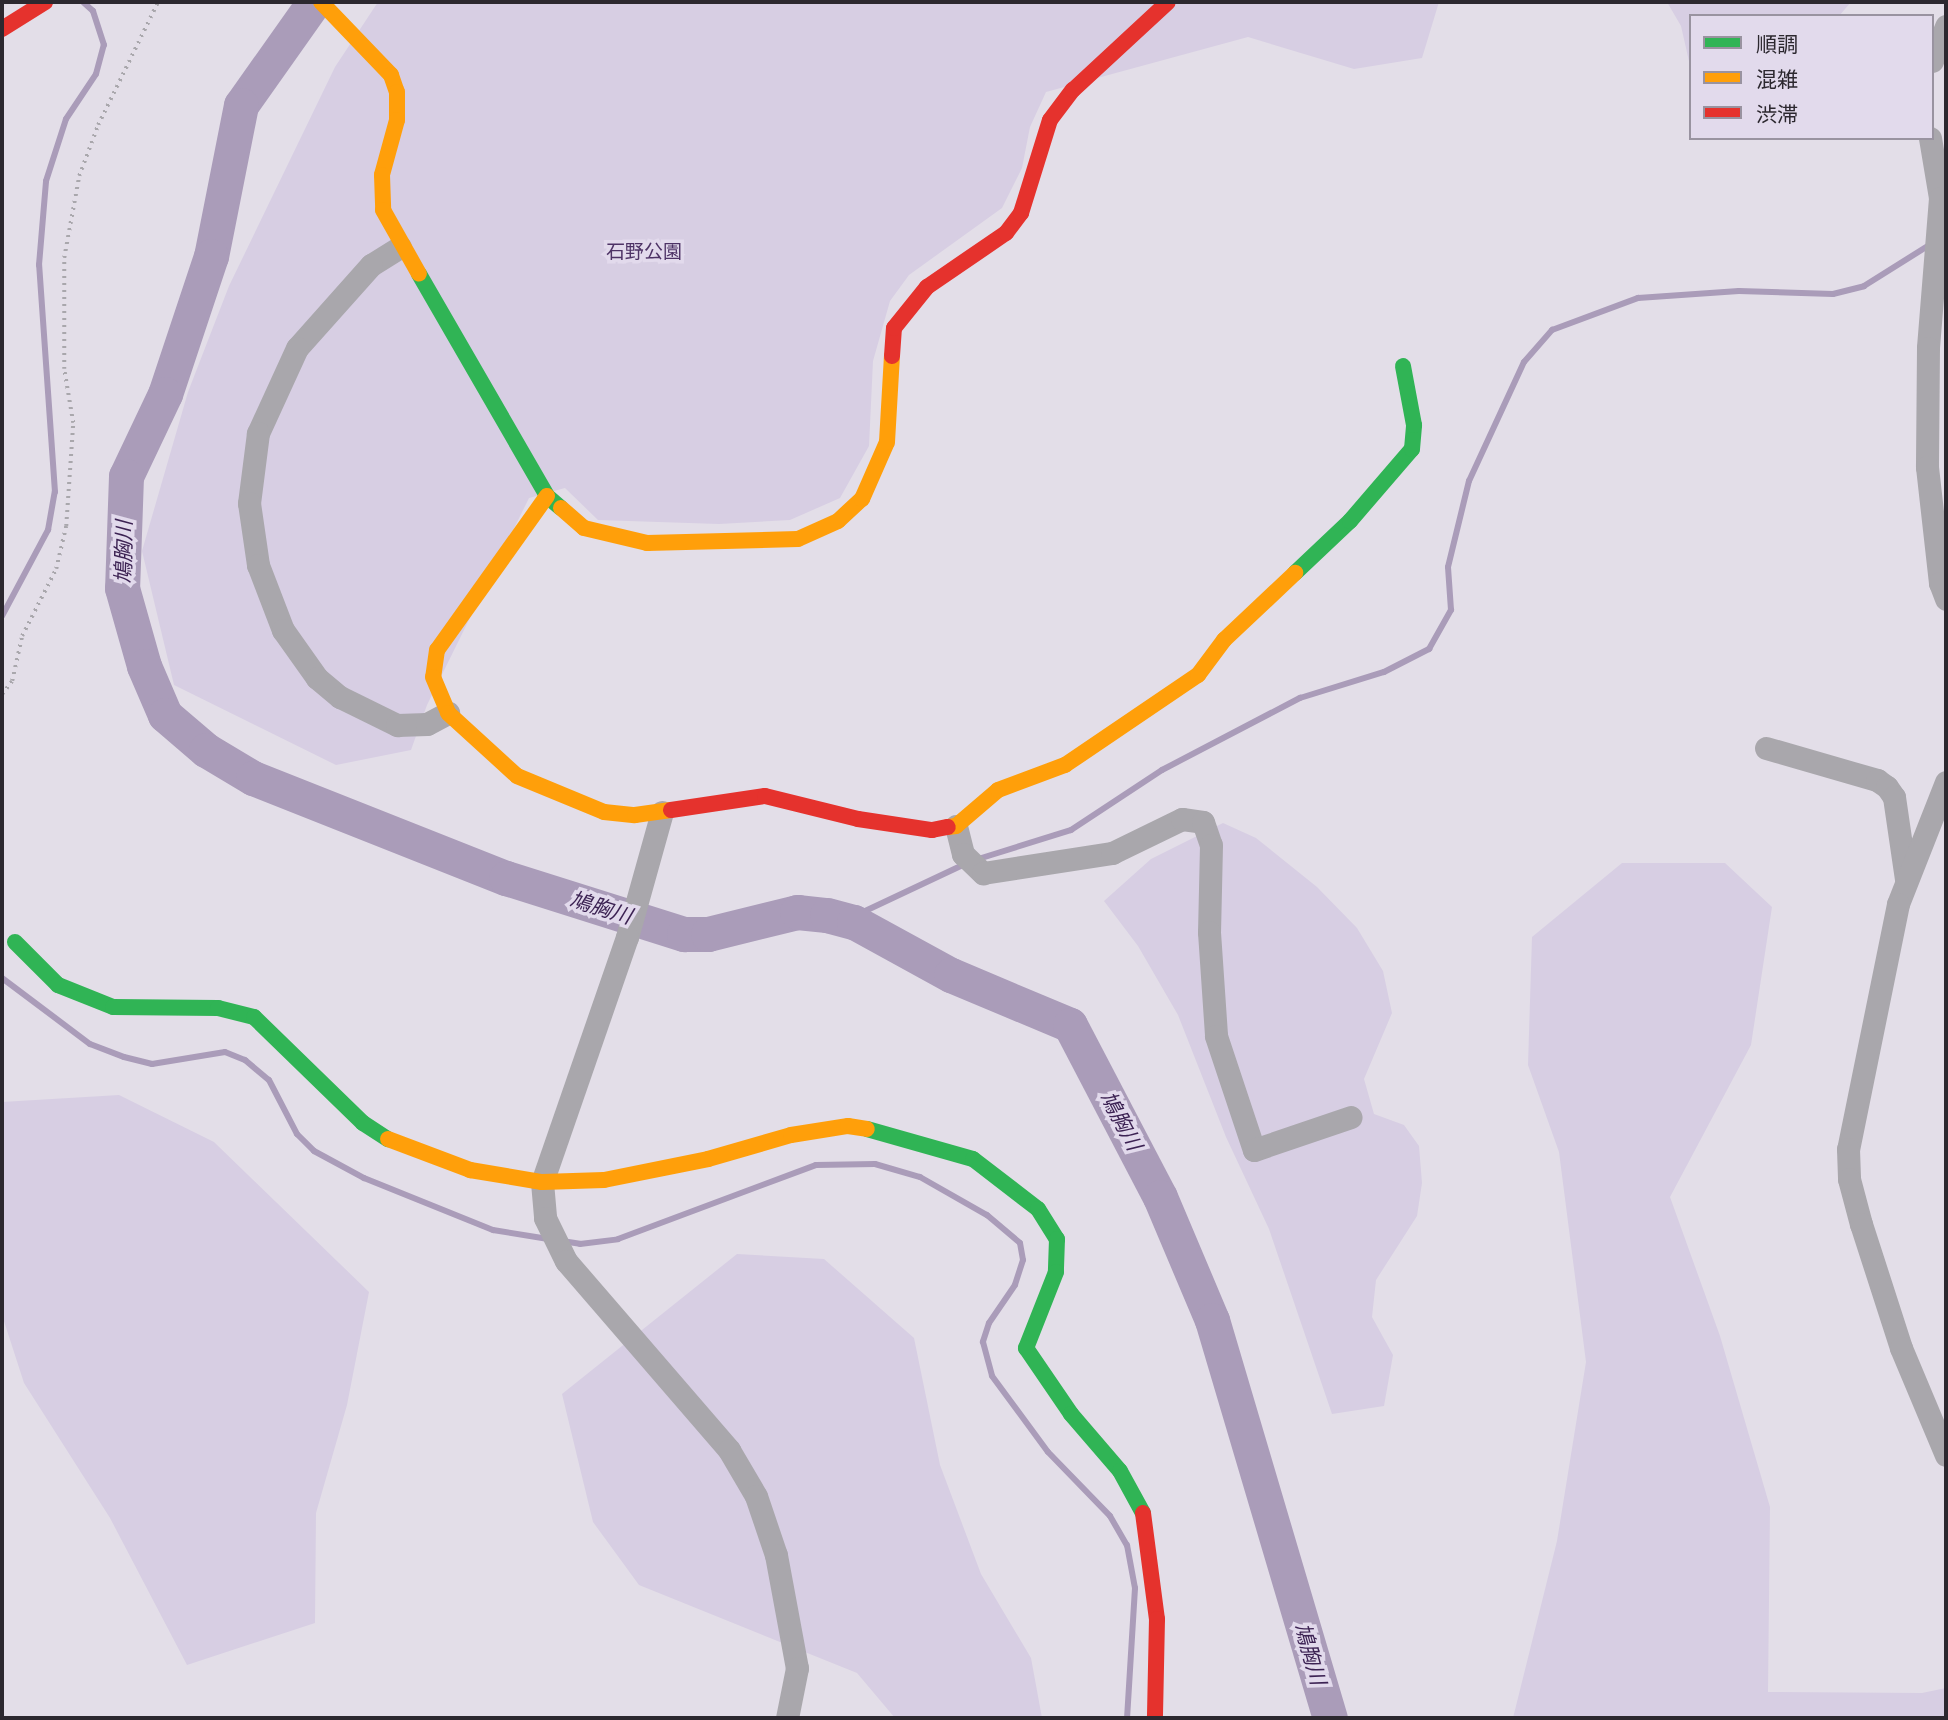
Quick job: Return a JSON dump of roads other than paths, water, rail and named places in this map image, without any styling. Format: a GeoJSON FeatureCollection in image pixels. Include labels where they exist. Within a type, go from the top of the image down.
{"type":"FeatureCollection","features":[{"type":"Feature","properties":{"kind":"main road"},"geometry":{"type":"LineString","coordinates":[[2,29],[45,2]]}},
{"type":"Feature","properties":{"kind":"main road"},"geometry":{"type":"LineString","coordinates":[[321,2],[391,75],[397,92],[383,210],[400,247],[547,496],[584,528],[648,543],[798,539],[838,521],[862,499],[887,442],[894,328],[927,287],[1006,233],[1021,213],[1050,120],[1073,90],[1168,2]]}},
{"type":"Feature","properties":{"kind":"main road"},"geometry":{"type":"LineString","coordinates":[[547,496],[437,650],[433,677],[448,713],[517,776],[576,804],[635,815],[765,796],[891,826],[932,830],[956,826],[998,790],[1065,765],[1198,675],[1224,640],[1350,521],[1412,449],[1414,425],[1403,366]]}},
{"type":"Feature","properties":{"kind":"main road"},"geometry":{"type":"LineString","coordinates":[[15,942],[58,985],[113,1007],[218,1008],[254,1017],[363,1123],[399,1146],[470,1170],[542,1182],[604,1180],[708,1159],[792,1135],[848,1126],[891,1132],[973,1159],[1038,1209],[1057,1240],[1056,1272],[1026,1348],[1071,1414],[1120,1471],[1146,1518],[1157,1619],[1155,1718]]}},
{"type":"Feature","properties":{"kind":"street"},"geometry":{"type":"LineString","coordinates":[[1934,56],[1946,26]]}},
{"type":"Feature","properties":{"kind":"street"},"geometry":{"type":"LineString","coordinates":[[1930,140],[1943,197],[1928,348],[1927,467],[1940,583],[1946,599]]}},
{"type":"Feature","properties":{"kind":"street"},"geometry":{"type":"LineString","coordinates":[[400,247],[371,265],[297,348],[258,433],[249,503],[258,565],[283,630],[317,678],[340,697],[397,725],[427,724],[448,713]]}},
{"type":"Feature","properties":{"kind":"street"},"geometry":{"type":"LineString","coordinates":[[1766,748],[1877,780],[1887,787],[1894,797],[1907,882]]}},
{"type":"Feature","properties":{"kind":"street"},"geometry":{"type":"LineString","coordinates":[[1946,782],[1907,882],[1848,1149],[1849,1179],[1901,1348],[1946,1455]]}},
{"type":"Feature","properties":{"kind":"street"},"geometry":{"type":"LineString","coordinates":[[662,812],[627,937],[542,1182],[545,1218],[566,1261],[729,1450],[756,1496],[776,1555],[797,1668],[787,1718]]}},
{"type":"Feature","properties":{"kind":"street"},"geometry":{"type":"LineString","coordinates":[[956,826],[963,854],[983,873],[1112,853],[1182,819],[1203,821],[1211,845],[1209,932],[1216,1036],[1254,1150],[1351,1117]]}},
{"type":"Feature","properties":{"kind":"waterway"},"geometry":{"type":"LineString","coordinates":[[2,616],[48,530],[55,492],[39,265],[46,181],[66,119],[96,74],[104,45],[93,11],[83,2]]}},
{"type":"Feature","properties":{"kind":"waterway","name":"鳩胸川"},"geometry":{"type":"LineString","coordinates":[[314,2],[241,105],[211,256],[165,394],[126,476],[122,588],[144,666],[165,715],[206,750],[253,778],[506,878],[684,934],[708,934],[797,912],[827,915],[854,922],[951,975],[1070,1025],[1160,1197],[1212,1320],[1330,1718]]}},
{"type":"Feature","properties":{"kind":"waterway"},"geometry":{"type":"LineString","coordinates":[[975,860],[1071,830],[1162,770],[1300,698],[1384,672],[1429,649],[1451,610],[1448,567],[1469,481],[1524,362],[1552,330],[1638,298],[1739,291],[1833,294],[1864,286],[1931,244]]}},
{"type":"Feature","properties":{"kind":"waterway"},"geometry":{"type":"LineString","coordinates":[[846,920],[965,864]]}},
{"type":"Feature","properties":{"kind":"waterway"},"geometry":{"type":"LineString","coordinates":[[2,978],[90,1044],[124,1057],[152,1064],[225,1052],[245,1060],[269,1080],[297,1134],[314,1151],[364,1178],[493,1230],[548,1239]]}},
{"type":"Feature","properties":{"kind":"waterway"},"geometry":{"type":"LineString","coordinates":[[562,1241],[580,1244],[618,1239],[816,1165],[875,1164],[920,1177],[987,1215],[1020,1243],[1023,1260],[1015,1285],[989,1323],[983,1342],[992,1376],[1048,1452],[1110,1516],[1127,1545],[1135,1588],[1127,1718]]}},
{"type":"Feature","properties":{"kind":"park label","name":"石野公園"},"geometry":{"type":"Point","coordinates":[644,252]}}]}
